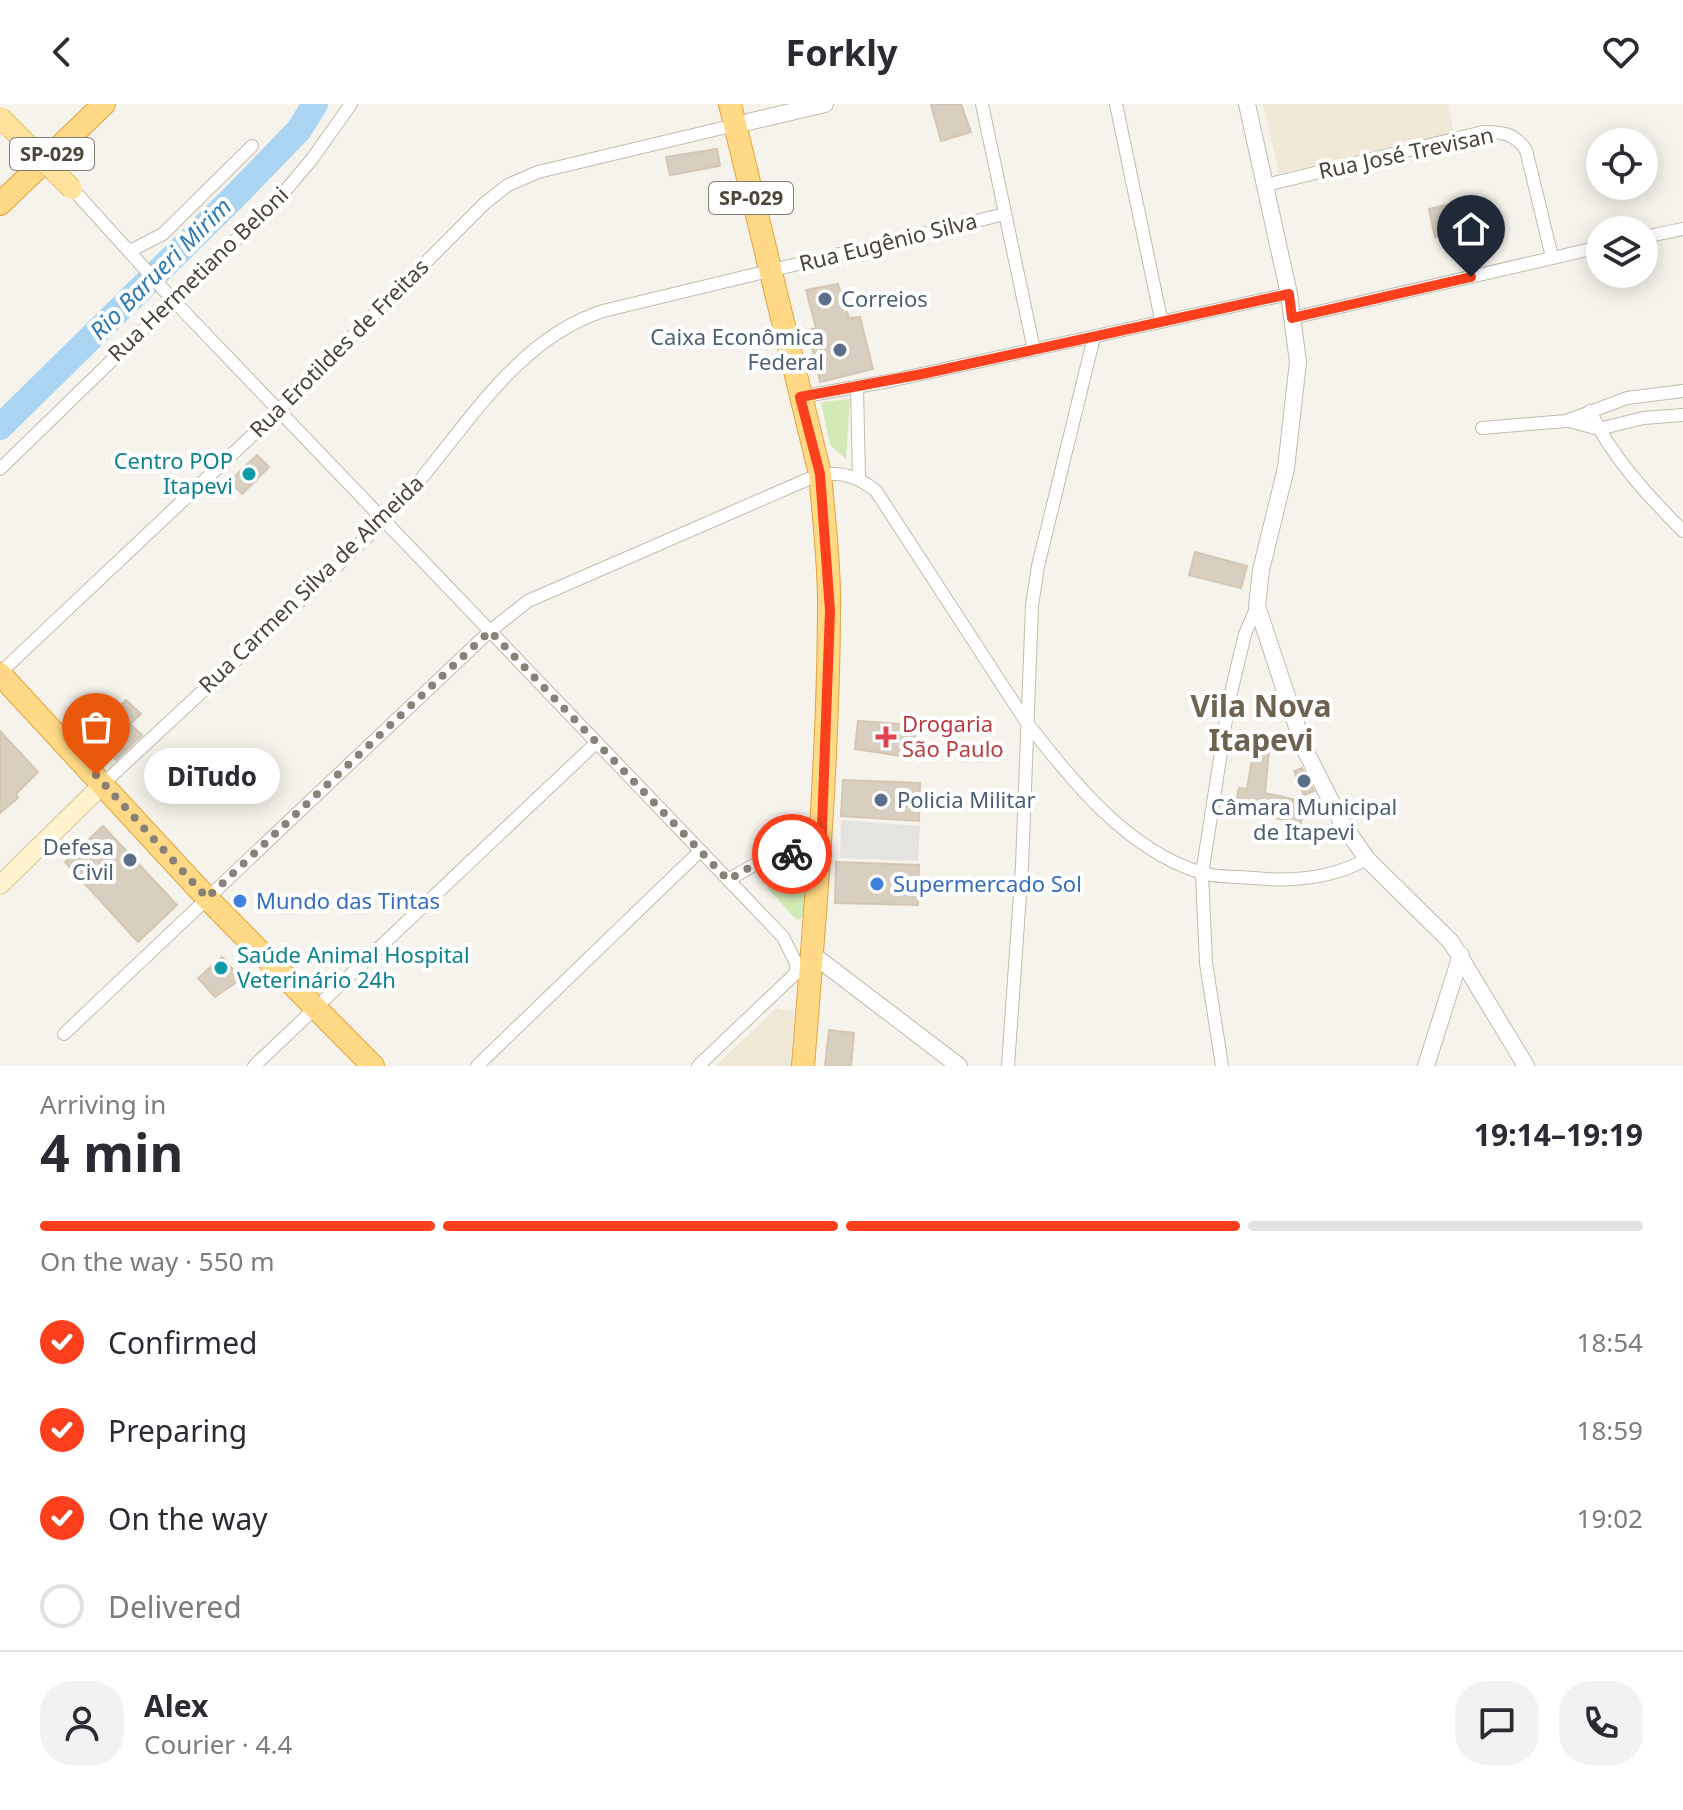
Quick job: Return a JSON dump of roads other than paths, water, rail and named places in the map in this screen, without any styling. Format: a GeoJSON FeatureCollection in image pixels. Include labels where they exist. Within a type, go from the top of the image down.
{"type":"FeatureCollection","features":[{"type":"Feature","properties":{"kind":"highway","name":"SP-029"},"geometry":{"type":"LineString","coordinates":[[0,204],[104,104]]}},
{"type":"Feature","properties":{"kind":"highway","name":"SP-029"},"geometry":{"type":"LineString","coordinates":[[732,114],[820,474],[830,611],[821,854],[804,959],[803,1066]]}},
{"type":"Feature","properties":{"kind":"highway"},"geometry":{"type":"LineString","coordinates":[[0,673],[207,898],[373,1066]]}},
{"type":"Feature","properties":{"kind":"main road"},"geometry":{"type":"LineString","coordinates":[[0,115],[72,189]]}},
{"type":"Feature","properties":{"kind":"main road","name":"Rua Carmen Silva de Almeida"},"geometry":{"type":"LineString","coordinates":[[0,885],[104,783]]}},
{"type":"Feature","properties":{"kind":"street","name":"Rua Hermetiano Beloni"},"geometry":{"type":"LineString","coordinates":[[0,469],[298,177],[351,104]]}},
{"type":"Feature","properties":{"kind":"street"},"geometry":{"type":"LineString","coordinates":[[732,114],[825,104]]}},
{"type":"Feature","properties":{"kind":"street"},"geometry":{"type":"LineString","coordinates":[[982,104],[1034,350]]}},
{"type":"Feature","properties":{"kind":"street"},"geometry":{"type":"LineString","coordinates":[[1116,104],[1161,319]]}},
{"type":"Feature","properties":{"kind":"street"},"geometry":{"type":"LineString","coordinates":[[1222,1066],[1206,963],[1202,874],[1229,701],[1245,634],[1257,606],[1261,570],[1286,468],[1296,405],[1298,362],[1289,294],[1247,104]]}},
{"type":"Feature","properties":{"kind":"street","name":"Rua Erotildes de Freitas"},"geometry":{"type":"LineString","coordinates":[[0,673],[279,410],[380,306],[485,203],[508,185],[538,172],[732,114]]}},
{"type":"Feature","properties":{"kind":"street"},"geometry":{"type":"LineString","coordinates":[[0,115],[804,959],[959,1066]]}},
{"type":"Feature","properties":{"kind":"street","name":"Rua José Trevisan"},"geometry":{"type":"LineString","coordinates":[[1266,185],[1483,132],[1503,132],[1518,138],[1526,150],[1552,257]]}},
{"type":"Feature","properties":{"kind":"street"},"geometry":{"type":"LineString","coordinates":[[130,251],[163,234],[252,146]]}},
{"type":"Feature","properties":{"kind":"street","name":"Rua Eugênio Silva"},"geometry":{"type":"LineString","coordinates":[[771,270],[1005,214]]}},
{"type":"Feature","properties":{"kind":"street"},"geometry":{"type":"LineString","coordinates":[[1658,234],[1683,229]]}},
{"type":"Feature","properties":{"kind":"street"},"geometry":{"type":"LineString","coordinates":[[1292,318],[1586,250]]}},
{"type":"Feature","properties":{"kind":"street","name":"Rua Carmen Silva de Almeida"},"geometry":{"type":"LineString","coordinates":[[104,783],[385,520],[520,362],[550,334],[603,311],[771,270]]}},
{"type":"Feature","properties":{"kind":"street"},"geometry":{"type":"LineString","coordinates":[[800,397],[1289,294]]}},
{"type":"Feature","properties":{"kind":"street"},"geometry":{"type":"LineString","coordinates":[[1008,1066],[1022,866],[1025,720],[1038,566],[1094,337]]}},
{"type":"Feature","properties":{"kind":"street"},"geometry":{"type":"LineString","coordinates":[[857,387],[859,478]]}},
{"type":"Feature","properties":{"kind":"street"},"geometry":{"type":"LineString","coordinates":[[1482,428],[1566,421],[1627,398],[1683,391]]}},
{"type":"Feature","properties":{"kind":"street"},"geometry":{"type":"LineString","coordinates":[[1590,411],[1599,429],[1657,505],[1683,531]]}},
{"type":"Feature","properties":{"kind":"street"},"geometry":{"type":"LineString","coordinates":[[1566,421],[1599,429],[1643,418],[1683,415]]}},
{"type":"Feature","properties":{"kind":"street"},"geometry":{"type":"LineString","coordinates":[[64,1034],[490,631],[528,601],[576,577],[820,474],[845,473],[859,478],[890,509],[1050,754],[1142,845],[1202,874],[1297,880],[1346,871],[1367,859]]}},
{"type":"Feature","properties":{"kind":"street"},"geometry":{"type":"LineString","coordinates":[[1257,606],[1304,748],[1342,823],[1367,859],[1437,924],[1461,955],[1526,1066]]}},
{"type":"Feature","properties":{"kind":"street"},"geometry":{"type":"LineString","coordinates":[[254,1066],[596,743]]}},
{"type":"Feature","properties":{"kind":"street"},"geometry":{"type":"LineString","coordinates":[[477,1066],[700,851]]}},
{"type":"Feature","properties":{"kind":"street"},"geometry":{"type":"LineString","coordinates":[[728,880],[766,858],[821,854]]}},
{"type":"Feature","properties":{"kind":"street"},"geometry":{"type":"LineString","coordinates":[[1426,1066],[1461,955]]}},
{"type":"Feature","properties":{"kind":"street"},"geometry":{"type":"LineString","coordinates":[[698,1066],[792,978],[804,959]]}},
{"type":"Feature","properties":{"kind":"waterway","name":"Rio Barueri Mirim"},"geometry":{"type":"LineString","coordinates":[[0,427],[233,198],[299,130],[315,104]]}},
{"type":"Feature","properties":{"kind":"place","name":"Correios"},"geometry":{"type":"Point","coordinates":[825,299]}},
{"type":"Feature","properties":{"kind":"place","name":"Caixa Econômica Federal"},"geometry":{"type":"Point","coordinates":[840,350]}},
{"type":"Feature","properties":{"kind":"place","name":"Centro POP Itapevi"},"geometry":{"type":"Point","coordinates":[249,474]}},
{"type":"Feature","properties":{"kind":"place","name":"Drogaria São Paulo"},"geometry":{"type":"Point","coordinates":[886,737]}},
{"type":"Feature","properties":{"kind":"place","name":"DiTudo"},"geometry":{"type":"Point","coordinates":[96,775]}},
{"type":"Feature","properties":{"kind":"place","name":"Câmara Municipal de Itapevi"},"geometry":{"type":"Point","coordinates":[1304,781]}},
{"type":"Feature","properties":{"kind":"place","name":"Policia Militar"},"geometry":{"type":"Point","coordinates":[881,800]}},
{"type":"Feature","properties":{"kind":"place","name":"Defesa Civil"},"geometry":{"type":"Point","coordinates":[130,860]}},
{"type":"Feature","properties":{"kind":"place","name":"Supermercado Sol"},"geometry":{"type":"Point","coordinates":[877,884]}},
{"type":"Feature","properties":{"kind":"place","name":"Mundo das Tintas"},"geometry":{"type":"Point","coordinates":[240,901]}},
{"type":"Feature","properties":{"kind":"place","name":"Saúde Animal Hospital Veterinário 24h"},"geometry":{"type":"Point","coordinates":[221,968]}},
{"type":"Feature","properties":{"kind":"district","name":"Vila Nova Itapevi"},"geometry":{"type":"Point","coordinates":[1261,724]}}]}
